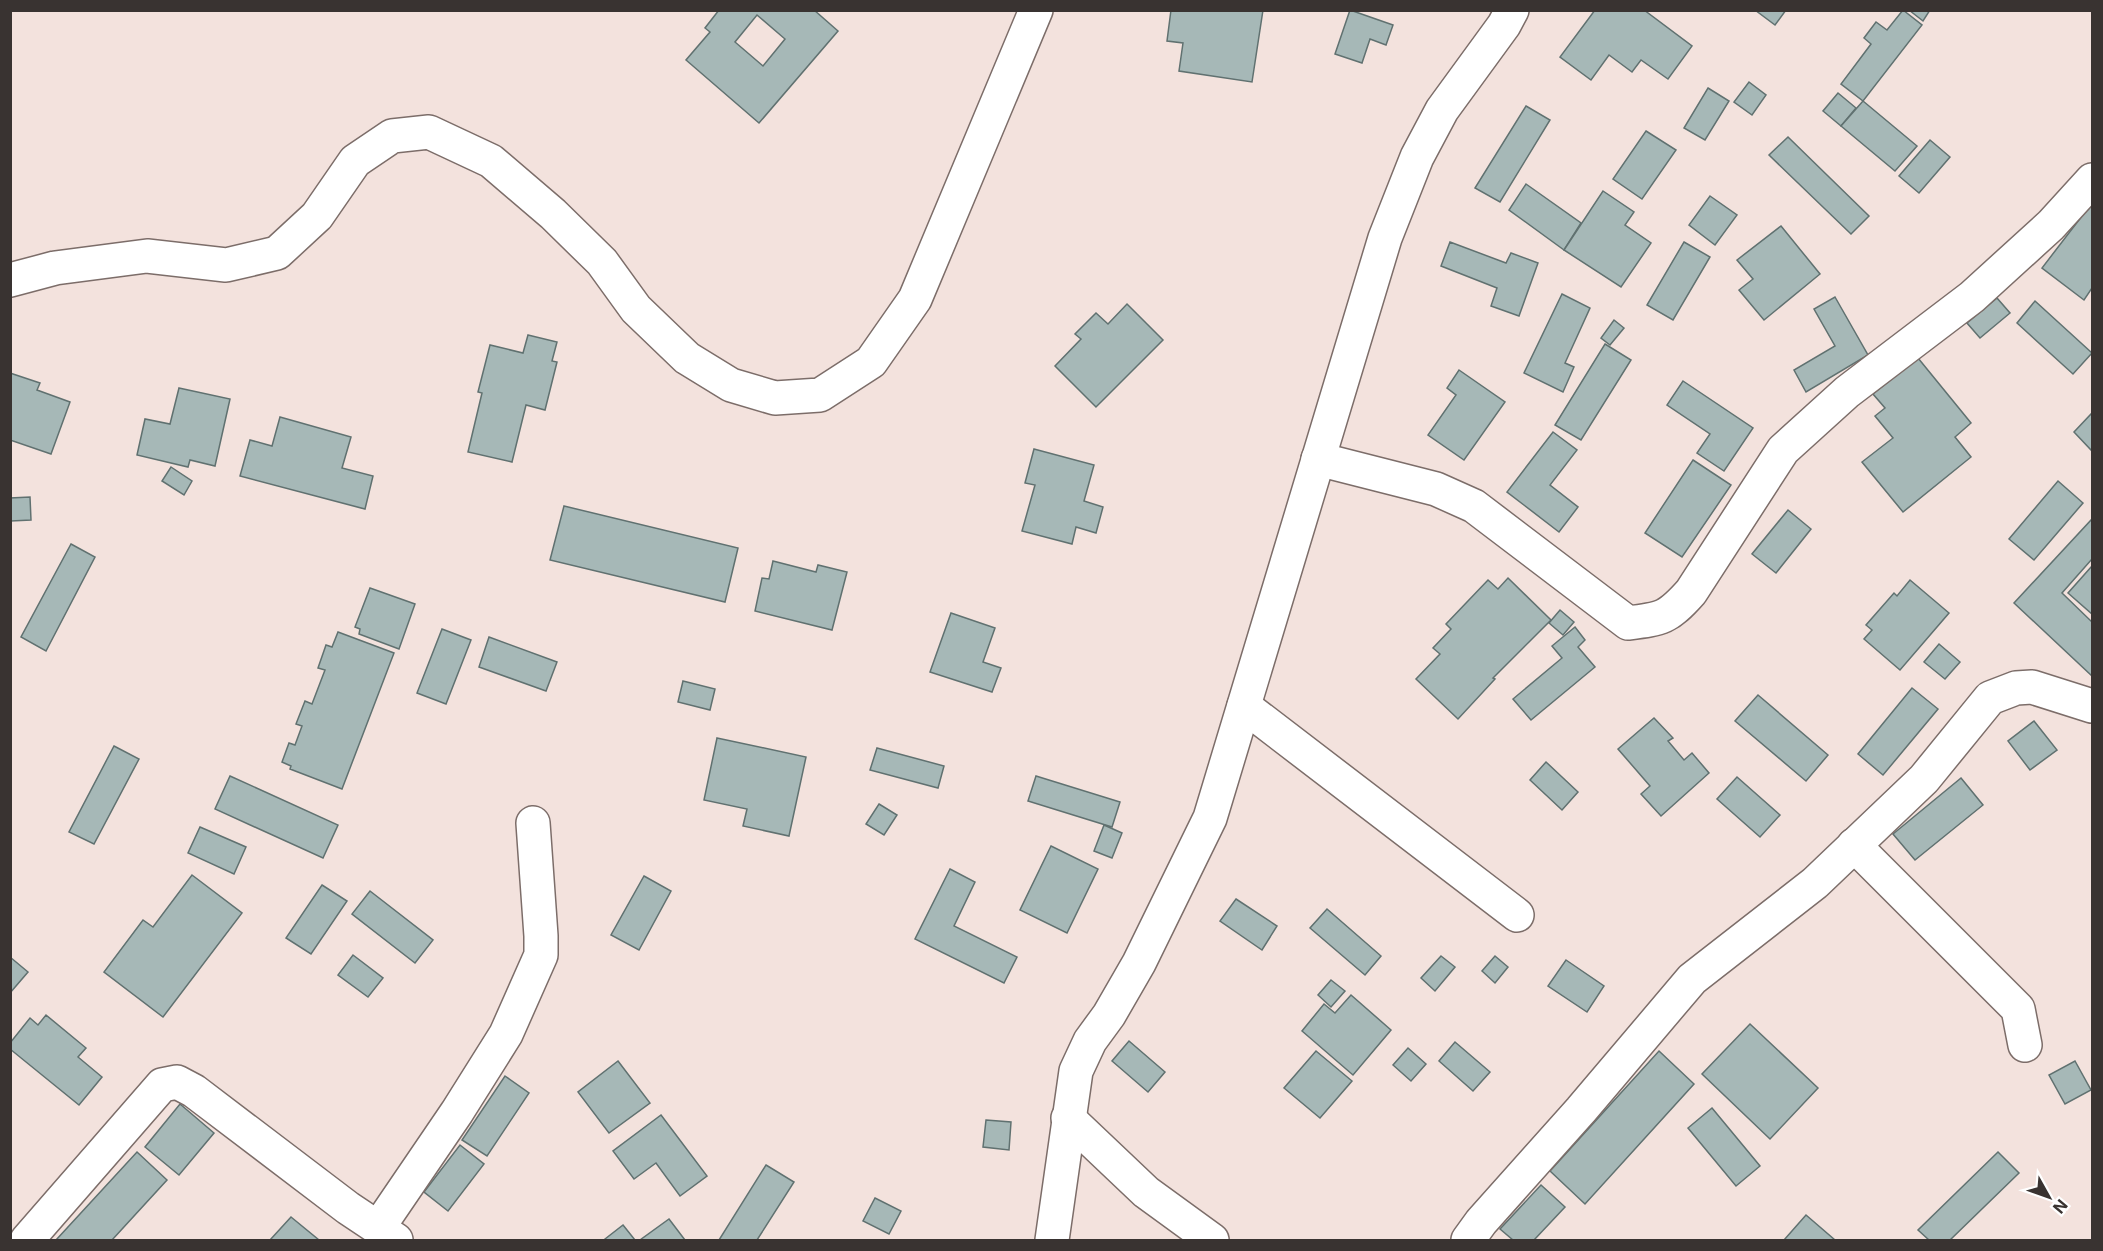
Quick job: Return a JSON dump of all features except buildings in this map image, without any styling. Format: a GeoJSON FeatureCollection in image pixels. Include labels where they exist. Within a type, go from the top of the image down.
{"type":"FeatureCollection","features":[{"type":"Feature","properties":{"kind":"street"},"geometry":{"type":"LineString","coordinates":[[10,280],[55,268],[147,256],[226,265],[277,253],[316,216],[355,161],[392,135],[429,132],[491,161],[553,214],[602,262],[636,309],[687,358],[731,386],[775,398],[820,395],[871,362],[915,299],[1036,10]]}},
{"type":"Feature","properties":{"kind":"street"},"geometry":{"type":"LineString","coordinates":[[1052,1240],[1076,1071],[1090,1041],[1109,1015],[1139,963],[1210,818],[1385,238],[1417,157],[1442,110],[1504,25],[1512,10]]}},
{"type":"Feature","properties":{"kind":"street"},"geometry":{"type":"LineString","coordinates":[[1318,459],[1436,489],[1474,506],[1628,622],[1654,620],[1674,611],[1691,592],[1783,450],[1847,392],[1972,297],[2051,225],[2092,180]]}},
{"type":"Feature","properties":{"kind":"street"},"geometry":{"type":"LineString","coordinates":[[1468,1240],[1481,1222],[1581,1110],[1692,979],[1815,883],[1924,779],[1990,698],[2016,688],[2032,687],[2092,706]]}},
{"type":"Feature","properties":{"kind":"street"},"geometry":{"type":"LineString","coordinates":[[1244,706],[1517,915]]}},
{"type":"Feature","properties":{"kind":"street"},"geometry":{"type":"LineString","coordinates":[[27,1240],[162,1085],[177,1082],[194,1091],[387,1234],[506,1034],[541,955],[542,936],[532,823]]}},
{"type":"Feature","properties":{"kind":"street"},"geometry":{"type":"LineString","coordinates":[[1854,845],[2018,1009],[2025,1045]]}},
{"type":"Feature","properties":{"kind":"street"},"geometry":{"type":"LineString","coordinates":[[1068,1118],[1146,1192],[1212,1240]]}}]}
